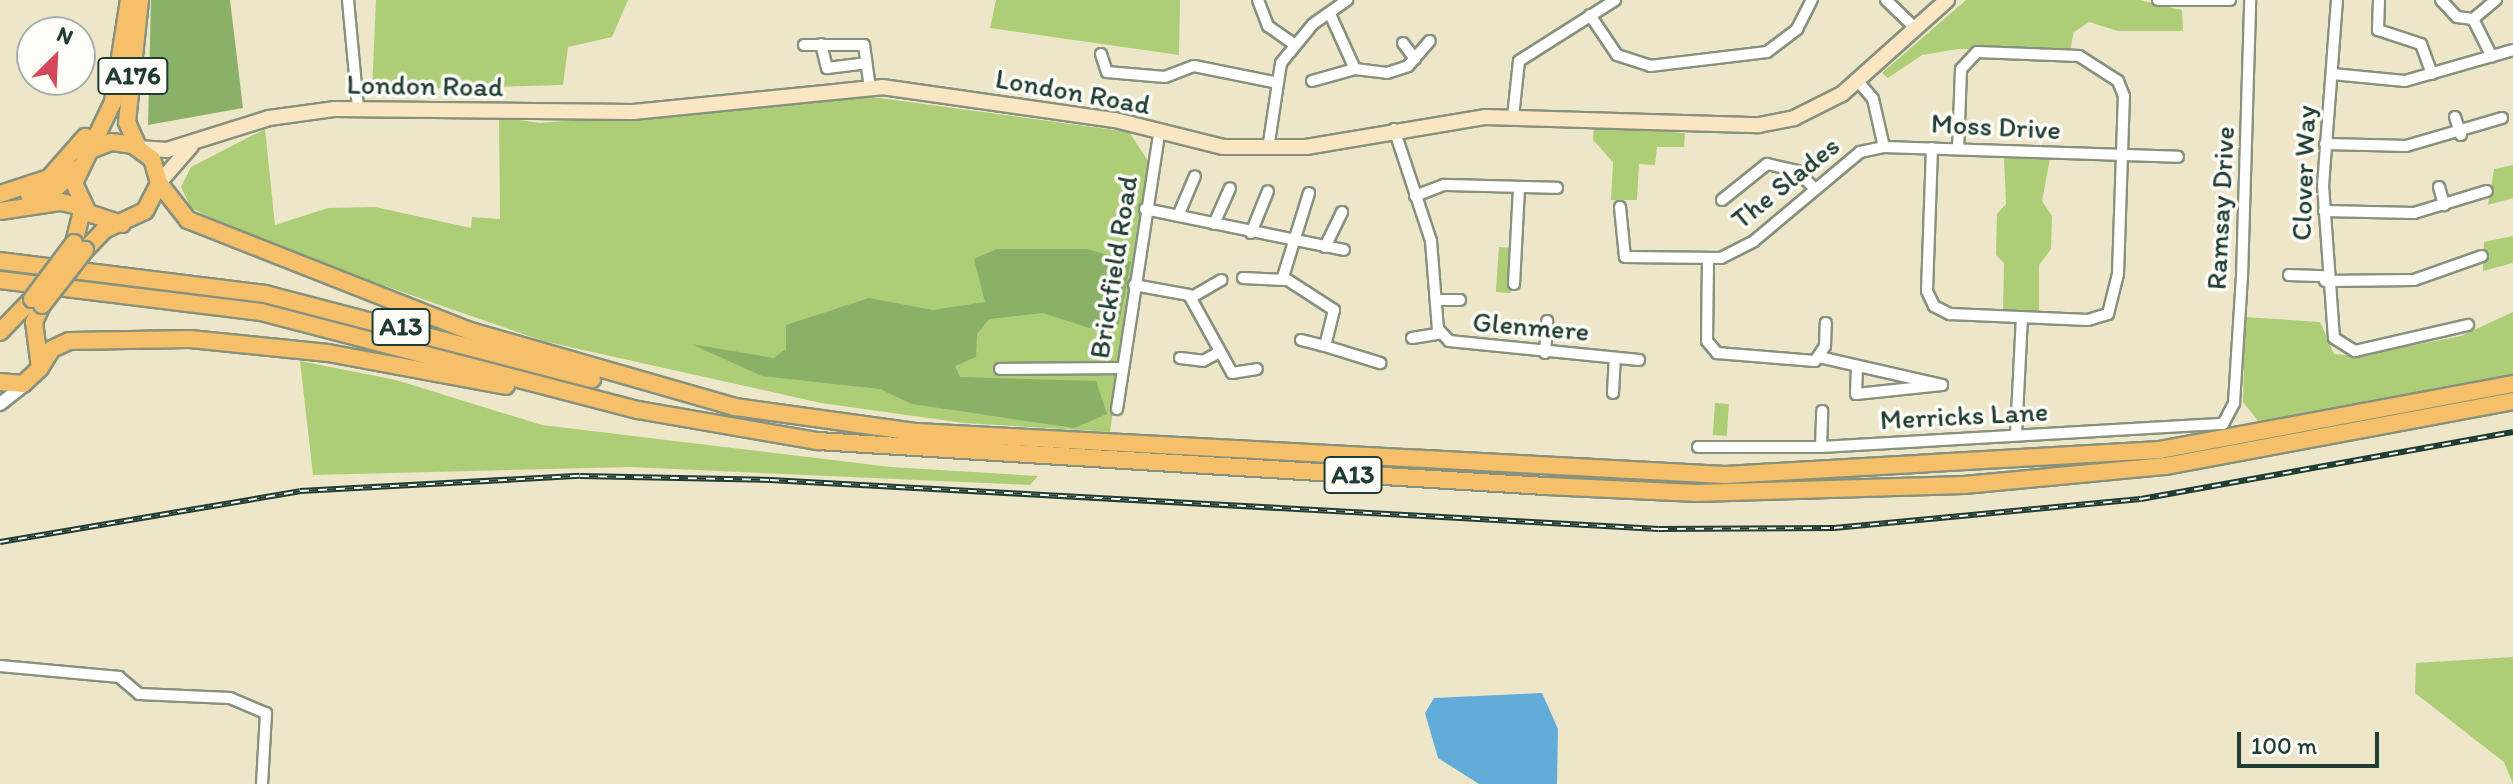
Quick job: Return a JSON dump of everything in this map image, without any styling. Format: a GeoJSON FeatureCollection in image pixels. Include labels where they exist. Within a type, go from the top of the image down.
{"type":"FeatureCollection","features":[{"type":"Feature","properties":{"kind":"main road","name":"A176"},"geometry":{"type":"LineString","coordinates":[[78,168],[113,102],[128,0]]}},
{"type":"Feature","properties":{"kind":"main road","name":"A176"},"geometry":{"type":"LineString","coordinates":[[0,196],[49,178],[85,136],[109,88],[128,0]]}},
{"type":"Feature","properties":{"kind":"main road","name":"A176"},"geometry":{"type":"LineString","coordinates":[[140,0],[127,122],[139,148],[152,159],[159,183]]}},
{"type":"Feature","properties":{"kind":"main road","name":"London Road"},"geometry":{"type":"LineString","coordinates":[[139,148],[161,151],[269,118],[358,108],[633,112],[870,88],[1115,120],[1159,133],[1268,149],[1394,129],[1513,117],[1759,125],[1794,118],[1858,81],[1947,0]]}},
{"type":"Feature","properties":{"kind":"main road"},"geometry":{"type":"LineString","coordinates":[[0,332],[37,302],[80,246],[145,211],[159,183],[197,141]]}},
{"type":"Feature","properties":{"kind":"main road"},"geometry":{"type":"LineString","coordinates":[[87,152],[111,142],[139,148]]}},
{"type":"Feature","properties":{"kind":"main road"},"geometry":{"type":"LineString","coordinates":[[0,196],[49,191],[78,168]]}},
{"type":"Feature","properties":{"kind":"main road"},"geometry":{"type":"LineString","coordinates":[[78,168],[75,191],[83,207],[80,246]]}},
{"type":"Feature","properties":{"kind":"main road","name":"A13"},"geometry":{"type":"LineString","coordinates":[[159,183],[188,220],[429,317],[599,370],[797,420]]}},
{"type":"Feature","properties":{"kind":"main road"},"geometry":{"type":"LineString","coordinates":[[0,211],[61,202],[83,207],[122,224]]}},
{"type":"Feature","properties":{"kind":"main road","name":"A13"},"geometry":{"type":"LineString","coordinates":[[0,261],[265,294],[625,388],[797,420],[1440,465],[1725,475],[2160,450],[2513,384]]}},
{"type":"Feature","properties":{"kind":"main road","name":"A13"},"geometry":{"type":"LineString","coordinates":[[0,280],[203,302],[638,410]]}},
{"type":"Feature","properties":{"kind":"main road"},"geometry":{"type":"LineString","coordinates":[[0,382],[35,374],[38,342],[34,322],[37,302]]}},
{"type":"Feature","properties":{"kind":"main road"},"geometry":{"type":"LineString","coordinates":[[0,332],[23,331],[38,342]]}},
{"type":"Feature","properties":{"kind":"main road","name":"A13"},"geometry":{"type":"LineString","coordinates":[[35,374],[69,341],[221,341],[374,360],[638,410],[881,447],[1697,493],[1964,485],[2166,466],[2513,401]]}},
{"type":"Feature","properties":{"kind":"street"},"geometry":{"type":"LineString","coordinates":[[348,0],[358,108]]}},
{"type":"Feature","properties":{"kind":"street"},"geometry":{"type":"LineString","coordinates":[[1258,0],[1268,26],[1292,43]]}},
{"type":"Feature","properties":{"kind":"street"},"geometry":{"type":"LineString","coordinates":[[1268,149],[1273,82],[1292,43],[1347,0]]}},
{"type":"Feature","properties":{"kind":"street"},"geometry":{"type":"LineString","coordinates":[[1513,117],[1519,61],[1615,0]]}},
{"type":"Feature","properties":{"kind":"street"},"geometry":{"type":"LineString","coordinates":[[1590,15],[1617,55],[1650,66],[1767,52],[1797,29],[1812,0]]}},
{"type":"Feature","properties":{"kind":"street"},"geometry":{"type":"LineString","coordinates":[[1886,0],[1916,29]]}},
{"type":"Feature","properties":{"kind":"street"},"geometry":{"type":"LineString","coordinates":[[2158,0],[2230,0]]}},
{"type":"Feature","properties":{"kind":"street","name":"Ramsay Drive"},"geometry":{"type":"LineString","coordinates":[[2229,418],[2250,0]]}},
{"type":"Feature","properties":{"kind":"street","name":"Clover Way"},"geometry":{"type":"LineString","coordinates":[[2337,0],[2325,144],[2324,278],[2339,346],[2355,351],[2468,325]]}},
{"type":"Feature","properties":{"kind":"street"},"geometry":{"type":"LineString","coordinates":[[2379,0],[2378,30],[2421,44],[2432,74]]}},
{"type":"Feature","properties":{"kind":"street"},"geometry":{"type":"LineString","coordinates":[[2441,0],[2457,17],[2473,19],[2496,0]]}},
{"type":"Feature","properties":{"kind":"street"},"geometry":{"type":"LineString","coordinates":[[1330,14],[1355,69]]}},
{"type":"Feature","properties":{"kind":"street"},"geometry":{"type":"LineString","coordinates":[[2473,19],[2492,57]]}},
{"type":"Feature","properties":{"kind":"street"},"geometry":{"type":"LineString","coordinates":[[1312,81],[1355,69],[1387,73],[1415,59],[1430,41]]}},
{"type":"Feature","properties":{"kind":"street"},"geometry":{"type":"LineString","coordinates":[[804,45],[857,42],[866,63],[870,88]]}},
{"type":"Feature","properties":{"kind":"street"},"geometry":{"type":"LineString","coordinates":[[1403,43],[1415,59]]}},
{"type":"Feature","properties":{"kind":"street"},"geometry":{"type":"LineString","coordinates":[[821,44],[827,68],[866,63]]}},
{"type":"Feature","properties":{"kind":"street"},"geometry":{"type":"LineString","coordinates":[[2332,74],[2377,81],[2432,74],[2513,50]]}},
{"type":"Feature","properties":{"kind":"street"},"geometry":{"type":"LineString","coordinates":[[1932,148],[1929,299],[1950,314],[2022,317],[2099,319],[2115,306],[2122,156],[2118,81],[2079,56],[1977,52],[1964,61],[1958,149]]}},
{"type":"Feature","properties":{"kind":"street"},"geometry":{"type":"LineString","coordinates":[[1101,54],[1107,72],[1165,77],[1194,66],[1273,82]]}},
{"type":"Feature","properties":{"kind":"street"},"geometry":{"type":"LineString","coordinates":[[1858,81],[1873,99],[1884,147]]}},
{"type":"Feature","properties":{"kind":"street"},"geometry":{"type":"LineString","coordinates":[[2455,117],[2461,135]]}},
{"type":"Feature","properties":{"kind":"street"},"geometry":{"type":"LineString","coordinates":[[2325,144],[2406,146],[2461,135],[2502,118]]}},
{"type":"Feature","properties":{"kind":"street","name":"Glenmere"},"geometry":{"type":"LineString","coordinates":[[1394,129],[1431,241],[1442,333],[1469,347],[1639,360]]}},
{"type":"Feature","properties":{"kind":"street","name":"Brickfield Road"},"geometry":{"type":"LineString","coordinates":[[1117,409],[1145,209],[1159,133]]}},
{"type":"Feature","properties":{"kind":"street","name":"Moss Drive"},"geometry":{"type":"LineString","coordinates":[[1884,147],[2178,157]]}},
{"type":"Feature","properties":{"kind":"street","name":"The Slades"},"geometry":{"type":"LineString","coordinates":[[1620,207],[1625,257],[1708,260],[1754,241],[1860,152],[1884,147]]}},
{"type":"Feature","properties":{"kind":"street"},"geometry":{"type":"LineString","coordinates":[[1722,200],[1767,164],[1797,171],[1814,188]]}},
{"type":"Feature","properties":{"kind":"street"},"geometry":{"type":"LineString","coordinates":[[1178,216],[1195,176]]}},
{"type":"Feature","properties":{"kind":"street"},"geometry":{"type":"LineString","coordinates":[[1415,196],[1444,185],[1557,188]]}},
{"type":"Feature","properties":{"kind":"street"},"geometry":{"type":"LineString","coordinates":[[1514,284],[1519,187]]}},
{"type":"Feature","properties":{"kind":"street"},"geometry":{"type":"LineString","coordinates":[[2439,187],[2444,205]]}},
{"type":"Feature","properties":{"kind":"street"},"geometry":{"type":"LineString","coordinates":[[1214,224],[1230,188]]}},
{"type":"Feature","properties":{"kind":"street"},"geometry":{"type":"LineString","coordinates":[[1251,233],[1268,191]]}},
{"type":"Feature","properties":{"kind":"street"},"geometry":{"type":"LineString","coordinates":[[2324,211],[2414,213],[2487,191]]}},
{"type":"Feature","properties":{"kind":"street"},"geometry":{"type":"LineString","coordinates":[[1284,280],[1289,242],[1309,193]]}},
{"type":"Feature","properties":{"kind":"street"},"geometry":{"type":"LineString","coordinates":[[1145,209],[1289,242],[1344,250]]}},
{"type":"Feature","properties":{"kind":"street"},"geometry":{"type":"LineString","coordinates":[[1325,247],[1342,212]]}},
{"type":"Feature","properties":{"kind":"street"},"geometry":{"type":"LineString","coordinates":[[2289,275],[2414,280],[2482,256]]}},
{"type":"Feature","properties":{"kind":"street"},"geometry":{"type":"LineString","coordinates":[[1708,260],[1711,348],[1727,356],[1819,357],[1857,367],[1942,379],[1942,385],[1856,394],[1857,367]]}},
{"type":"Feature","properties":{"kind":"street"},"geometry":{"type":"LineString","coordinates":[[1243,278],[1284,280],[1331,302],[1325,346]]}},
{"type":"Feature","properties":{"kind":"street"},"geometry":{"type":"LineString","coordinates":[[1134,285],[1192,297],[1221,280]]}},
{"type":"Feature","properties":{"kind":"street"},"geometry":{"type":"LineString","coordinates":[[1192,297],[1234,375],[1257,369]]}},
{"type":"Feature","properties":{"kind":"street"},"geometry":{"type":"LineString","coordinates":[[1437,300],[1460,300]]}},
{"type":"Feature","properties":{"kind":"street"},"geometry":{"type":"LineString","coordinates":[[2016,435],[2022,317]]}},
{"type":"Feature","properties":{"kind":"street"},"geometry":{"type":"LineString","coordinates":[[1545,353],[1547,321]]}},
{"type":"Feature","properties":{"kind":"street"},"geometry":{"type":"LineString","coordinates":[[1819,357],[1826,323]]}},
{"type":"Feature","properties":{"kind":"street"},"geometry":{"type":"LineString","coordinates":[[1412,338],[1442,333]]}},
{"type":"Feature","properties":{"kind":"street"},"geometry":{"type":"LineString","coordinates":[[1301,340],[1380,363]]}},
{"type":"Feature","properties":{"kind":"street"},"geometry":{"type":"LineString","coordinates":[[1180,358],[1203,361],[1219,352]]}},
{"type":"Feature","properties":{"kind":"street"},"geometry":{"type":"LineString","coordinates":[[1613,393],[1615,358]]}},
{"type":"Feature","properties":{"kind":"street"},"geometry":{"type":"LineString","coordinates":[[1000,369],[1122,368]]}},
{"type":"Feature","properties":{"kind":"street"},"geometry":{"type":"LineString","coordinates":[[0,404],[35,374]]}},
{"type":"Feature","properties":{"kind":"street"},"geometry":{"type":"LineString","coordinates":[[1821,447],[1822,411]]}},
{"type":"Feature","properties":{"kind":"street","name":"Merricks Lane"},"geometry":{"type":"LineString","coordinates":[[1698,447],[1821,447],[2216,427],[2229,418]]}},
{"type":"Feature","properties":{"kind":"street"},"geometry":{"type":"LineString","coordinates":[[0,666],[119,677],[139,694],[230,698],[266,713],[262,784]]}},
{"type":"Feature","properties":{"kind":"green space"},"geometry":{"type":"Polygon","coordinates":[[[151,0],[230,0],[243,108],[148,125],[151,0]]]}},
{"type":"Feature","properties":{"kind":"green space"},"geometry":{"type":"Polygon","coordinates":[[[376,0],[628,0],[612,37],[568,47],[563,85],[372,90],[376,0]]]}},
{"type":"Feature","properties":{"kind":"green space"},"geometry":{"type":"Polygon","coordinates":[[[996,0],[1180,0],[1179,55],[990,28],[996,0]]]}},
{"type":"Feature","properties":{"kind":"green space"},"geometry":{"type":"Polygon","coordinates":[[[1966,0],[2139,0],[2182,10],[2183,31],[2118,31],[2089,22],[2074,32],[2070,50],[1958,49],[1922,55],[1888,78],[1882,73],[1966,0]]]}},
{"type":"Feature","properties":{"kind":"green space"},"geometry":{"type":"Polygon","coordinates":[[[865,96],[1129,132],[1149,162],[1110,432],[964,423],[821,403],[543,341],[259,242],[191,208],[181,187],[191,167],[265,129],[275,225],[328,208],[375,207],[471,228],[472,217],[500,219],[499,117],[540,123],[865,96]]]}},
{"type":"Feature","properties":{"kind":"green space"},"geometry":{"type":"Polygon","coordinates":[[[1594,127],[1685,133],[1684,147],[1657,147],[1655,165],[1639,164],[1637,200],[1611,200],[1613,162],[1593,140],[1594,127]]]}},
{"type":"Feature","properties":{"kind":"green space"},"geometry":{"type":"Polygon","coordinates":[[[2004,158],[2050,159],[2042,201],[2052,216],[2051,249],[2039,265],[2039,311],[2003,310],[2004,263],[1996,255],[1997,214],[2006,204],[2004,158]]]}},
{"type":"Feature","properties":{"kind":"green space"},"geometry":{"type":"Polygon","coordinates":[[[2513,165],[2513,198],[2488,205],[2494,169],[2513,165]]]}},
{"type":"Feature","properties":{"kind":"green space"},"geometry":{"type":"Polygon","coordinates":[[[2513,236],[2513,263],[2483,271],[2484,242],[2513,236]]]}},
{"type":"Feature","properties":{"kind":"green space"},"geometry":{"type":"Polygon","coordinates":[[[1499,247],[1514,248],[1511,293],[1496,292],[1499,247]]]}},
{"type":"Feature","properties":{"kind":"green space"},"geometry":{"type":"Polygon","coordinates":[[[997,249],[1087,249],[1131,262],[1119,324],[1089,328],[1043,313],[989,319],[977,334],[976,357],[955,366],[960,377],[1096,381],[1107,414],[1074,428],[912,404],[880,389],[762,376],[691,344],[774,358],[786,349],[786,325],[869,298],[933,310],[985,302],[974,259],[997,249]]]}},
{"type":"Feature","properties":{"kind":"green space"},"geometry":{"type":"Polygon","coordinates":[[[2513,312],[2513,376],[2258,421],[2243,402],[2245,317],[2320,322],[2334,354],[2358,356],[2461,336],[2513,312]]]}},
{"type":"Feature","properties":{"kind":"green space"},"geometry":{"type":"Polygon","coordinates":[[[300,361],[396,380],[542,425],[891,467],[1038,476],[1030,485],[629,467],[313,475],[300,361]]]}},
{"type":"Feature","properties":{"kind":"green space"},"geometry":{"type":"Polygon","coordinates":[[[1715,403],[1729,404],[1727,436],[1713,435],[1715,403]]]}},
{"type":"Feature","properties":{"kind":"green space"},"geometry":{"type":"Polygon","coordinates":[[[2513,657],[2513,784],[2504,762],[2415,693],[2416,663],[2513,657]]]}},
{"type":"Feature","properties":{"kind":"water"},"geometry":{"type":"Polygon","coordinates":[[[1542,693],[1558,729],[1557,784],[1479,784],[1438,758],[1425,713],[1434,698],[1542,693]]]}},
{"type":"Feature","properties":{"kind":"railway"},"geometry":{"type":"LineString","coordinates":[[0,542],[300,491],[580,476],[770,480],[1659,529],[1834,528],[2141,499],[2513,432]]}}]}
